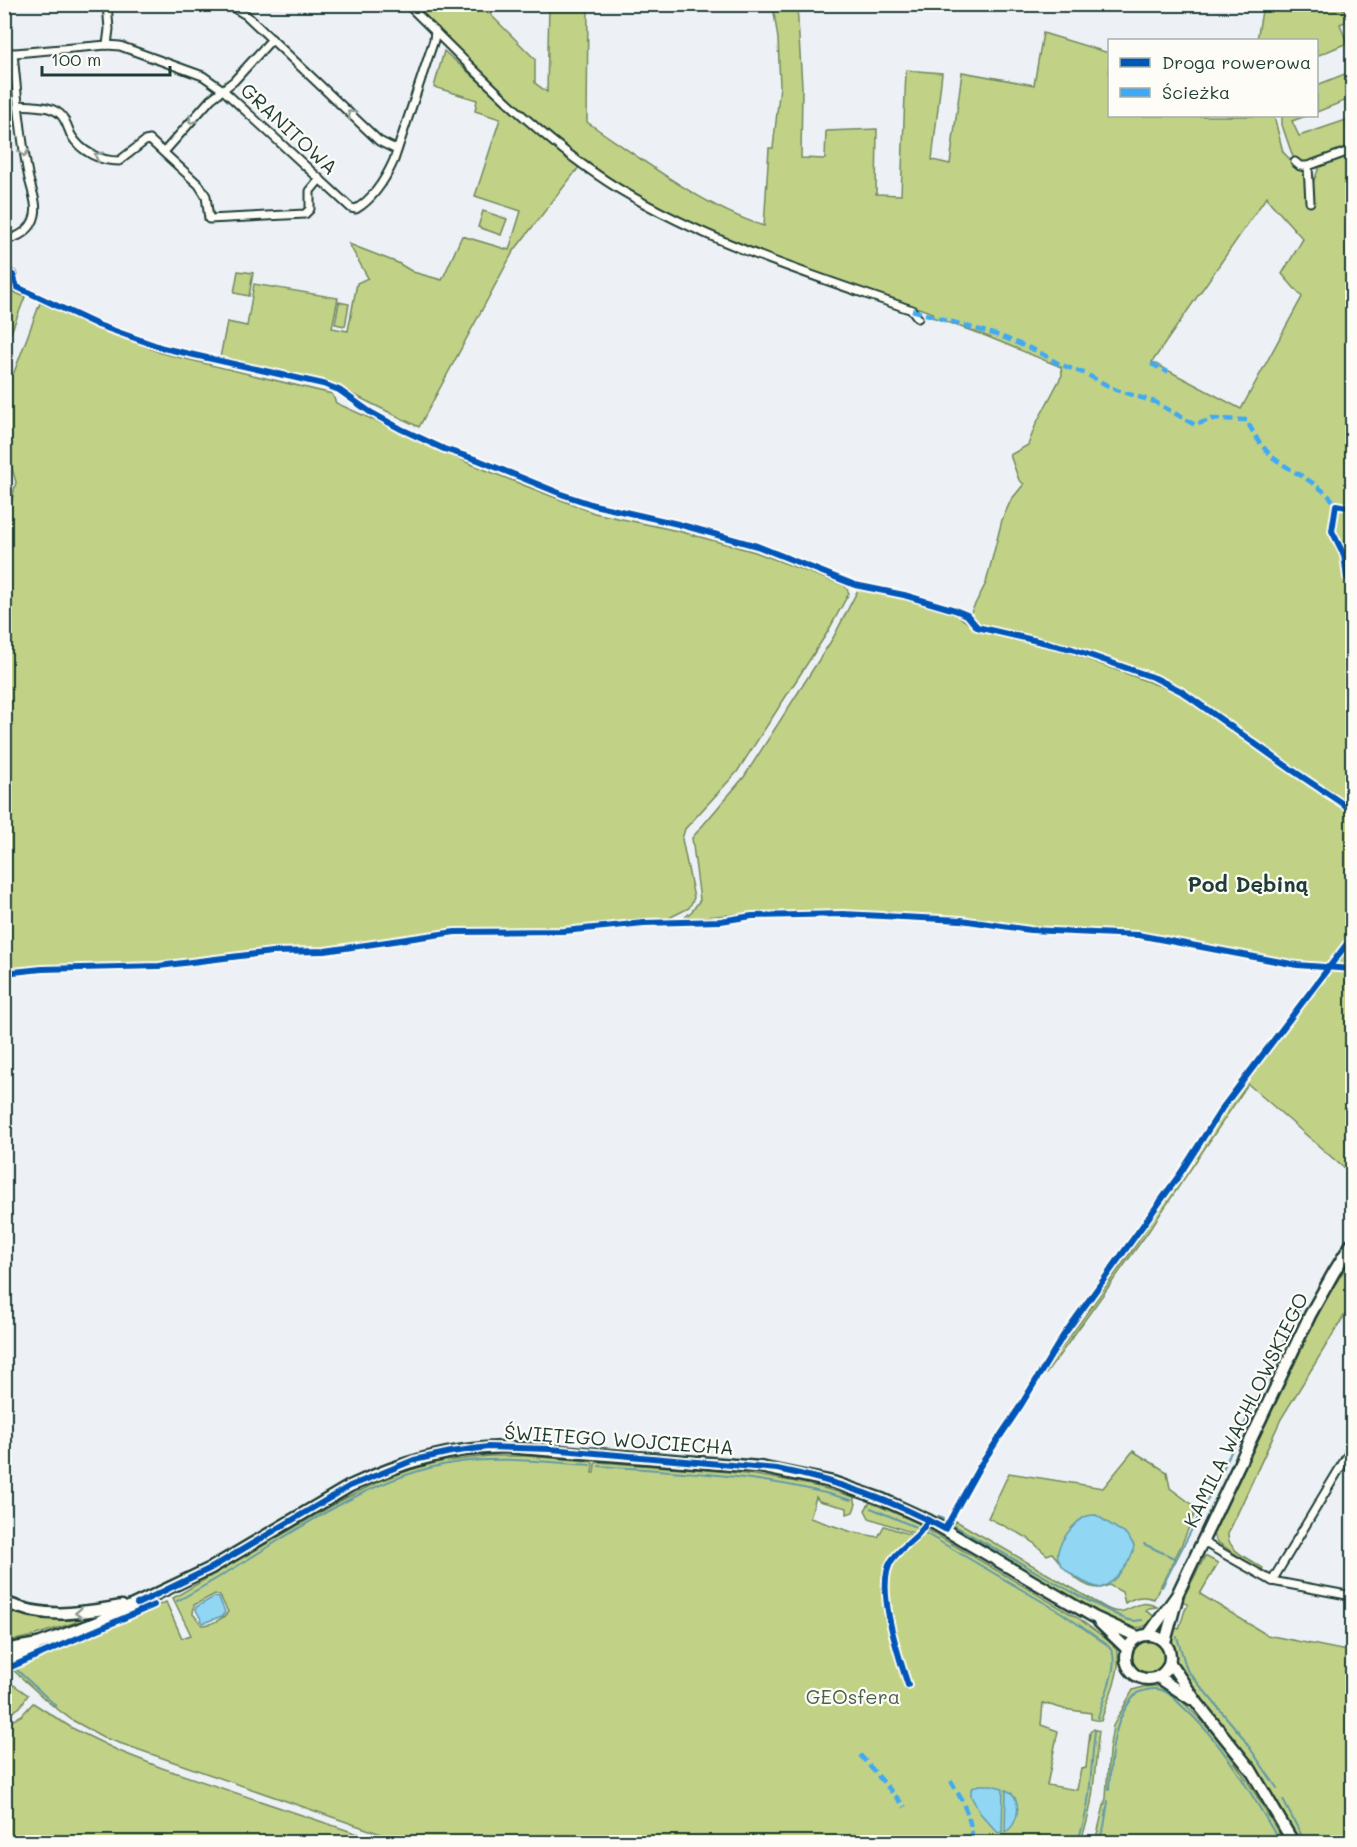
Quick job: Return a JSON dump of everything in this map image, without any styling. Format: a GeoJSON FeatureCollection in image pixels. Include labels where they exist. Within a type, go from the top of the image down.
{"type":"FeatureCollection","features":[{"type":"Feature","properties":{"kind":"street"},"geometry":{"type":"LineString","coordinates":[[107,4],[109,29],[107,45]]}},
{"type":"Feature","properties":{"kind":"street"},"geometry":{"type":"LineString","coordinates":[[227,4],[246,15],[379,141],[397,150]]}},
{"type":"Feature","properties":{"kind":"street"},"geometry":{"type":"LineString","coordinates":[[407,4],[537,128],[617,187],[718,241],[912,310],[918,318]]}},
{"type":"Feature","properties":{"kind":"street","name":"GRANITOWA"},"geometry":{"type":"LineString","coordinates":[[4,54],[107,45],[135,50],[203,76],[223,90],[351,208],[356,209],[362,206],[386,179],[434,40],[435,31]]}},
{"type":"Feature","properties":{"kind":"street"},"geometry":{"type":"LineString","coordinates":[[164,152],[211,99],[234,81],[272,39]]}},
{"type":"Feature","properties":{"kind":"street"},"geometry":{"type":"LineString","coordinates":[[4,240],[16,238],[26,231],[36,214],[28,176],[13,53]]}},
{"type":"Feature","properties":{"kind":"street"},"geometry":{"type":"LineString","coordinates":[[18,105],[51,108],[62,115],[73,138],[96,158],[119,161],[145,141],[150,140],[199,185],[206,196],[209,219],[305,214],[310,208],[310,191],[320,179]]}},
{"type":"Feature","properties":{"kind":"street"},"geometry":{"type":"LineString","coordinates":[[1295,162],[1300,166],[1308,166],[1353,150]]}},
{"type":"Feature","properties":{"kind":"street"},"geometry":{"type":"LineString","coordinates":[[1308,166],[1310,202]]}},
{"type":"Feature","properties":{"kind":"street","name":"KAMILA WACHLOWSKIEGO"},"geometry":{"type":"LineString","coordinates":[[1149,1634],[1178,1594],[1310,1315],[1353,1243]]}},
{"type":"Feature","properties":{"kind":"street","name":"ŚWIĘTEGO WOJCIECHA"},"geometry":{"type":"LineString","coordinates":[[4,1650],[38,1644],[93,1624],[137,1604],[211,1568],[375,1474],[434,1455],[470,1449],[506,1447],[760,1467],[833,1482],[882,1499],[928,1520],[1094,1617],[1138,1636]]}},
{"type":"Feature","properties":{"kind":"street"},"geometry":{"type":"LineString","coordinates":[[1272,1581],[1347,1465],[1353,1448]]}},
{"type":"Feature","properties":{"kind":"street"},"geometry":{"type":"LineString","coordinates":[[1203,1542],[1272,1581],[1353,1596]]}},
{"type":"Feature","properties":{"kind":"street","name":"KAMILA WACHLOWSKIEGO"},"geometry":{"type":"LineString","coordinates":[[1165,1642],[1178,1594]]}},
{"type":"Feature","properties":{"kind":"street"},"geometry":{"type":"LineString","coordinates":[[4,1602],[42,1612],[73,1614],[137,1604]]}},
{"type":"Feature","properties":{"kind":"street","name":"ŚWIĘTEGO WOJCIECHA"},"geometry":{"type":"LineString","coordinates":[[1094,1617],[1127,1649]]}},
{"type":"Feature","properties":{"kind":"street"},"geometry":{"type":"LineString","coordinates":[[1149,1634],[1165,1642],[1170,1651],[1170,1663],[1164,1673],[1158,1677],[1145,1679],[1132,1672],[1127,1663],[1127,1649],[1138,1636],[1149,1634]]}},
{"type":"Feature","properties":{"kind":"street","name":"ŚWIĘTEGO WOJCIECHA"},"geometry":{"type":"LineString","coordinates":[[4,1666],[38,1644]]}},
{"type":"Feature","properties":{"kind":"street"},"geometry":{"type":"LineString","coordinates":[[1170,1663],[1198,1704],[1251,1770],[1293,1842]]}},
{"type":"Feature","properties":{"kind":"street"},"geometry":{"type":"LineString","coordinates":[[1158,1677],[1198,1704]]}},
{"type":"Feature","properties":{"kind":"green space"},"geometry":{"type":"Polygon","coordinates":[[[478,4],[482,6],[535,59],[535,83],[547,92],[549,5],[588,5],[587,122],[695,194],[741,218],[764,226],[769,148],[773,148],[780,86],[778,39],[773,6],[797,5],[802,86],[801,158],[825,159],[826,131],[877,129],[876,194],[901,195],[906,70],[942,73],[932,160],[950,164],[962,72],[1034,85],[1043,33],[1108,53],[1108,117],[1274,117],[1283,152],[1313,183],[1320,165],[1318,159],[1303,163],[1293,157],[1282,125],[1282,117],[1303,117],[1292,121],[1299,136],[1352,118],[1352,806],[1182,689],[1157,675],[1073,645],[978,624],[970,614],[986,583],[1002,520],[1011,500],[1024,484],[1019,480],[1010,455],[1028,445],[1036,424],[1062,375],[1061,367],[932,317],[933,313],[723,238],[646,201],[566,146],[462,54],[413,5],[478,4]],[[1267,196],[1152,362],[1241,409],[1302,297],[1282,274],[1303,239],[1267,196]]]}},
{"type":"Feature","properties":{"kind":"green space"},"geometry":{"type":"Polygon","coordinates":[[[1263,5],[1341,5],[1343,10],[1352,6],[1352,19],[1340,24],[1347,43],[1318,56],[1318,39],[1257,39],[1263,5]]]}},
{"type":"Feature","properties":{"kind":"green space"},"geometry":{"type":"Polygon","coordinates":[[[444,51],[547,141],[580,166],[513,252],[419,427],[338,387],[220,358],[227,322],[247,326],[254,284],[338,298],[332,328],[348,331],[357,283],[368,278],[349,244],[398,263],[413,272],[442,280],[462,236],[509,250],[521,211],[475,196],[500,119],[475,111],[477,100],[434,87],[444,51]]]}},
{"type":"Feature","properties":{"kind":"green space"},"geometry":{"type":"Polygon","coordinates":[[[5,69],[9,69],[11,100],[5,100],[5,69]]]}},
{"type":"Feature","properties":{"kind":"green space"},"geometry":{"type":"Polygon","coordinates":[[[1352,71],[1352,98],[1318,112],[1318,85],[1352,71]]]}},
{"type":"Feature","properties":{"kind":"green space"},"geometry":{"type":"Polygon","coordinates":[[[483,211],[507,219],[501,235],[478,227],[483,211]]]}},
{"type":"Feature","properties":{"kind":"green space"},"geometry":{"type":"Polygon","coordinates":[[[238,271],[253,273],[249,296],[234,293],[238,271]]]}},
{"type":"Feature","properties":{"kind":"green space"},"geometry":{"type":"Polygon","coordinates":[[[5,288],[25,297],[5,348],[5,288]]]}},
{"type":"Feature","properties":{"kind":"green space"},"geometry":{"type":"Polygon","coordinates":[[[339,302],[349,304],[345,326],[335,324],[339,302]]]}},
{"type":"Feature","properties":{"kind":"green space"},"geometry":{"type":"Polygon","coordinates":[[[40,303],[161,353],[332,394],[336,403],[473,465],[594,513],[678,531],[755,552],[845,586],[849,593],[827,633],[737,772],[685,829],[682,839],[694,898],[689,908],[665,920],[565,930],[455,929],[326,948],[271,950],[159,963],[44,966],[5,970],[4,517],[9,513],[16,482],[7,451],[5,451],[5,372],[13,375],[40,303]]]}},
{"type":"Feature","properties":{"kind":"green space"},"geometry":{"type":"Polygon","coordinates":[[[860,586],[957,615],[977,630],[1070,653],[1179,693],[1290,773],[1352,813],[1352,928],[1332,961],[1324,967],[1136,934],[846,913],[759,912],[683,919],[700,900],[692,838],[744,777],[833,638],[860,586]]]}},
{"type":"Feature","properties":{"kind":"green space"},"geometry":{"type":"Polygon","coordinates":[[[1352,941],[1352,968],[1336,966],[1352,941]]]}},
{"type":"Feature","properties":{"kind":"green space"},"geometry":{"type":"Polygon","coordinates":[[[1333,971],[1352,973],[1352,1175],[1248,1084],[1148,1232],[1046,1374],[1041,1376],[1133,1249],[1225,1110],[1304,1006],[1325,974],[1333,971]]]}},
{"type":"Feature","properties":{"kind":"green space"},"geometry":{"type":"Polygon","coordinates":[[[1352,1257],[1352,1303],[1281,1419],[1228,1534],[1235,1550],[1263,1568],[1261,1571],[1217,1542],[1213,1535],[1323,1304],[1352,1257]]]}},
{"type":"Feature","properties":{"kind":"green space"},"geometry":{"type":"Polygon","coordinates":[[[1133,1451],[1167,1472],[1170,1488],[1197,1508],[1154,1599],[1139,1597],[1125,1603],[1122,1592],[1109,1585],[1101,1588],[1085,1584],[1077,1580],[1052,1553],[1047,1555],[1028,1538],[988,1518],[1009,1473],[1103,1488],[1133,1451]]]}},
{"type":"Feature","properties":{"kind":"green space","name":"GEOsfera"},"geometry":{"type":"Polygon","coordinates":[[[489,1456],[527,1456],[590,1461],[593,1463],[592,1473],[598,1462],[728,1472],[823,1488],[854,1497],[856,1504],[853,1512],[847,1514],[847,1508],[819,1501],[816,1497],[810,1518],[852,1532],[878,1537],[884,1526],[912,1535],[917,1540],[928,1530],[1078,1618],[1115,1646],[1118,1654],[1117,1673],[1101,1721],[1091,1719],[1091,1713],[1043,1703],[1041,1725],[1058,1731],[1047,1785],[1077,1790],[1081,1769],[1086,1768],[1090,1732],[1094,1729],[1099,1731],[1089,1815],[1080,1842],[404,1842],[105,1738],[72,1720],[13,1670],[21,1663],[166,1602],[182,1638],[191,1635],[173,1598],[340,1501],[378,1482],[438,1462],[489,1456]],[[215,1594],[194,1605],[193,1614],[202,1625],[216,1621],[228,1612],[220,1596],[215,1594]]]}},
{"type":"Feature","properties":{"kind":"green space"},"geometry":{"type":"Polygon","coordinates":[[[870,1502],[918,1523],[922,1529],[916,1534],[869,1518],[865,1510],[870,1502]]]}},
{"type":"Feature","properties":{"kind":"green space"},"geometry":{"type":"Polygon","coordinates":[[[956,1521],[1109,1609],[1120,1612],[1139,1604],[1150,1604],[1157,1607],[1146,1611],[1154,1616],[1145,1626],[1134,1627],[1125,1624],[1122,1627],[953,1529],[952,1526],[956,1521]]]}},
{"type":"Feature","properties":{"kind":"green space"},"geometry":{"type":"Polygon","coordinates":[[[1205,1556],[1218,1563],[1200,1594],[1267,1635],[1352,1652],[1352,1842],[1301,1842],[1258,1772],[1174,1661],[1172,1627],[1179,1629],[1188,1605],[1182,1601],[1205,1556]]]}},
{"type":"Feature","properties":{"kind":"green space"},"geometry":{"type":"Polygon","coordinates":[[[5,1607],[51,1617],[99,1615],[29,1637],[5,1642],[5,1607]]]}},
{"type":"Feature","properties":{"kind":"green space"},"geometry":{"type":"Polygon","coordinates":[[[1148,1641],[1159,1646],[1164,1657],[1159,1668],[1148,1673],[1137,1668],[1132,1657],[1137,1646],[1148,1641]]]}},
{"type":"Feature","properties":{"kind":"green space"},"geometry":{"type":"Polygon","coordinates":[[[14,1685],[28,1695],[20,1707],[5,1717],[5,1695],[14,1685]]]}},
{"type":"Feature","properties":{"kind":"green space"},"geometry":{"type":"Polygon","coordinates":[[[1157,1686],[1166,1688],[1177,1696],[1216,1737],[1252,1788],[1284,1842],[1095,1842],[1106,1798],[1113,1726],[1133,1690],[1157,1686]]]}},
{"type":"Feature","properties":{"kind":"green space"},"geometry":{"type":"Polygon","coordinates":[[[33,1703],[72,1728],[119,1751],[162,1768],[382,1842],[5,1842],[5,1725],[22,1715],[33,1703]]]}},
{"type":"Feature","properties":{"kind":"water"},"geometry":{"type":"Polygon","coordinates":[[[1096,1515],[1127,1535],[1134,1545],[1130,1558],[1122,1570],[1112,1581],[1101,1588],[1071,1574],[1062,1566],[1058,1555],[1062,1542],[1071,1529],[1082,1519],[1096,1515]]]}},
{"type":"Feature","properties":{"kind":"water"},"geometry":{"type":"Polygon","coordinates":[[[214,1597],[219,1598],[225,1612],[222,1616],[203,1623],[196,1607],[214,1597]]]}},
{"type":"Feature","properties":{"kind":"water"},"geometry":{"type":"Polygon","coordinates":[[[978,1785],[1003,1788],[1002,1832],[998,1833],[980,1813],[971,1796],[971,1789],[978,1785]]]}},
{"type":"Feature","properties":{"kind":"water"},"geometry":{"type":"Polygon","coordinates":[[[1006,1790],[1015,1798],[1017,1811],[1014,1824],[1005,1832],[1006,1790]]]}},
{"type":"Feature","properties":{"kind":"waterway"},"geometry":{"type":"LineString","coordinates":[[1162,1587],[1223,1469],[1304,1299]]}},
{"type":"Feature","properties":{"kind":"waterway"},"geometry":{"type":"LineString","coordinates":[[177,1601],[345,1502],[380,1485],[416,1472],[453,1463],[487,1460],[590,1465]]}},
{"type":"Feature","properties":{"kind":"waterway"},"geometry":{"type":"LineString","coordinates":[[599,1466],[758,1480],[851,1500]]}},
{"type":"Feature","properties":{"kind":"waterway"},"geometry":{"type":"LineString","coordinates":[[871,1508],[920,1529]]}},
{"type":"Feature","properties":{"kind":"waterway"},"geometry":{"type":"LineString","coordinates":[[938,1516],[943,1519]]}},
{"type":"Feature","properties":{"kind":"waterway"},"geometry":{"type":"LineString","coordinates":[[955,1526],[1079,1596],[1125,1619],[1142,1620]]}},
{"type":"Feature","properties":{"kind":"waterway"},"geometry":{"type":"LineString","coordinates":[[925,1533],[1062,1613],[1109,1646],[1113,1653],[1113,1671],[1098,1718]]}},
{"type":"Feature","properties":{"kind":"waterway"},"geometry":{"type":"LineString","coordinates":[[1144,1544],[1176,1559]]}},
{"type":"Feature","properties":{"kind":"waterway"},"geometry":{"type":"LineString","coordinates":[[1177,1637],[1187,1670],[1241,1735],[1277,1788]]}},
{"type":"Feature","properties":{"kind":"waterway"},"geometry":{"type":"LineString","coordinates":[[17,1670],[56,1706]]}},
{"type":"Feature","properties":{"kind":"waterway"},"geometry":{"type":"LineString","coordinates":[[1109,1789],[1114,1738],[1122,1714],[1137,1693],[1158,1689],[1174,1698],[1211,1736],[1236,1770],[1280,1842]]}},
{"type":"Feature","properties":{"kind":"waterway"},"geometry":{"type":"LineString","coordinates":[[1077,1842],[1088,1802],[1095,1731]]}},
{"type":"Feature","properties":{"kind":"waterway"},"geometry":{"type":"LineString","coordinates":[[1283,1800],[1305,1842]]}},
{"type":"Feature","properties":{"kind":"waterway"},"geometry":{"type":"LineString","coordinates":[[1098,1842],[1104,1827],[1108,1801]]}},
{"type":"Feature","properties":{"kind":"marked path"},"geometry":{"type":"LineString","coordinates":[[912,310],[1000,336],[1039,352],[1059,364],[1086,374],[1116,390],[1155,402],[1195,425],[1212,419],[1247,420],[1259,441],[1275,459],[1316,485],[1336,505]]}},
{"type":"Feature","properties":{"kind":"marked path"},"geometry":{"type":"LineString","coordinates":[[1151,364],[1168,372]]}},
{"type":"Feature","properties":{"kind":"marked path"},"geometry":{"type":"LineString","coordinates":[[4,1681],[8,1674]]}},
{"type":"Feature","properties":{"kind":"marked path"},"geometry":{"type":"LineString","coordinates":[[860,1755],[905,1807]]}},
{"type":"Feature","properties":{"kind":"marked path"},"geometry":{"type":"LineString","coordinates":[[951,1781],[966,1810],[971,1826],[972,1842]]}},
{"type":"Feature","properties":{"kind":"cycle path"},"geometry":{"type":"LineString","coordinates":[[4,274],[13,275],[17,287],[98,325],[163,348],[323,384],[339,390],[370,412],[401,429],[444,449],[478,460],[564,495],[594,505],[678,524],[757,546],[855,585],[904,595],[955,610],[967,615],[977,627],[1072,649],[1155,678],[1181,691],[1352,810]]}},
{"type":"Feature","properties":{"kind":"cycle path"},"geometry":{"type":"LineString","coordinates":[[1352,508],[1336,505],[1332,531],[1344,555],[1347,577],[1352,586]]}},
{"type":"Feature","properties":{"kind":"cycle path"},"geometry":{"type":"LineString","coordinates":[[4,973],[42,969],[159,966],[272,952],[325,951],[455,932],[564,931],[644,923],[721,921],[752,916],[843,914],[961,920],[1030,930],[1138,935],[1297,965],[1352,969]]}},
{"type":"Feature","properties":{"kind":"cycle path"},"geometry":{"type":"LineString","coordinates":[[137,1604],[211,1568],[350,1486],[414,1460],[488,1447],[550,1449],[777,1469],[821,1479],[864,1493],[905,1509],[945,1529],[980,1466],[1063,1336],[1180,1174],[1223,1107],[1352,937]]}},
{"type":"Feature","properties":{"kind":"cycle path"},"geometry":{"type":"LineString","coordinates":[[908,1685],[890,1621],[887,1603],[887,1571],[892,1560],[920,1532],[928,1520]]}},
{"type":"Feature","properties":{"kind":"cycle path"},"geometry":{"type":"LineString","coordinates":[[13,1666],[154,1605]]}},
{"type":"Feature","properties":{"kind":"district","name":"Pod Dębiną"},"geometry":{"type":"Point","coordinates":[1248,885]}}]}
